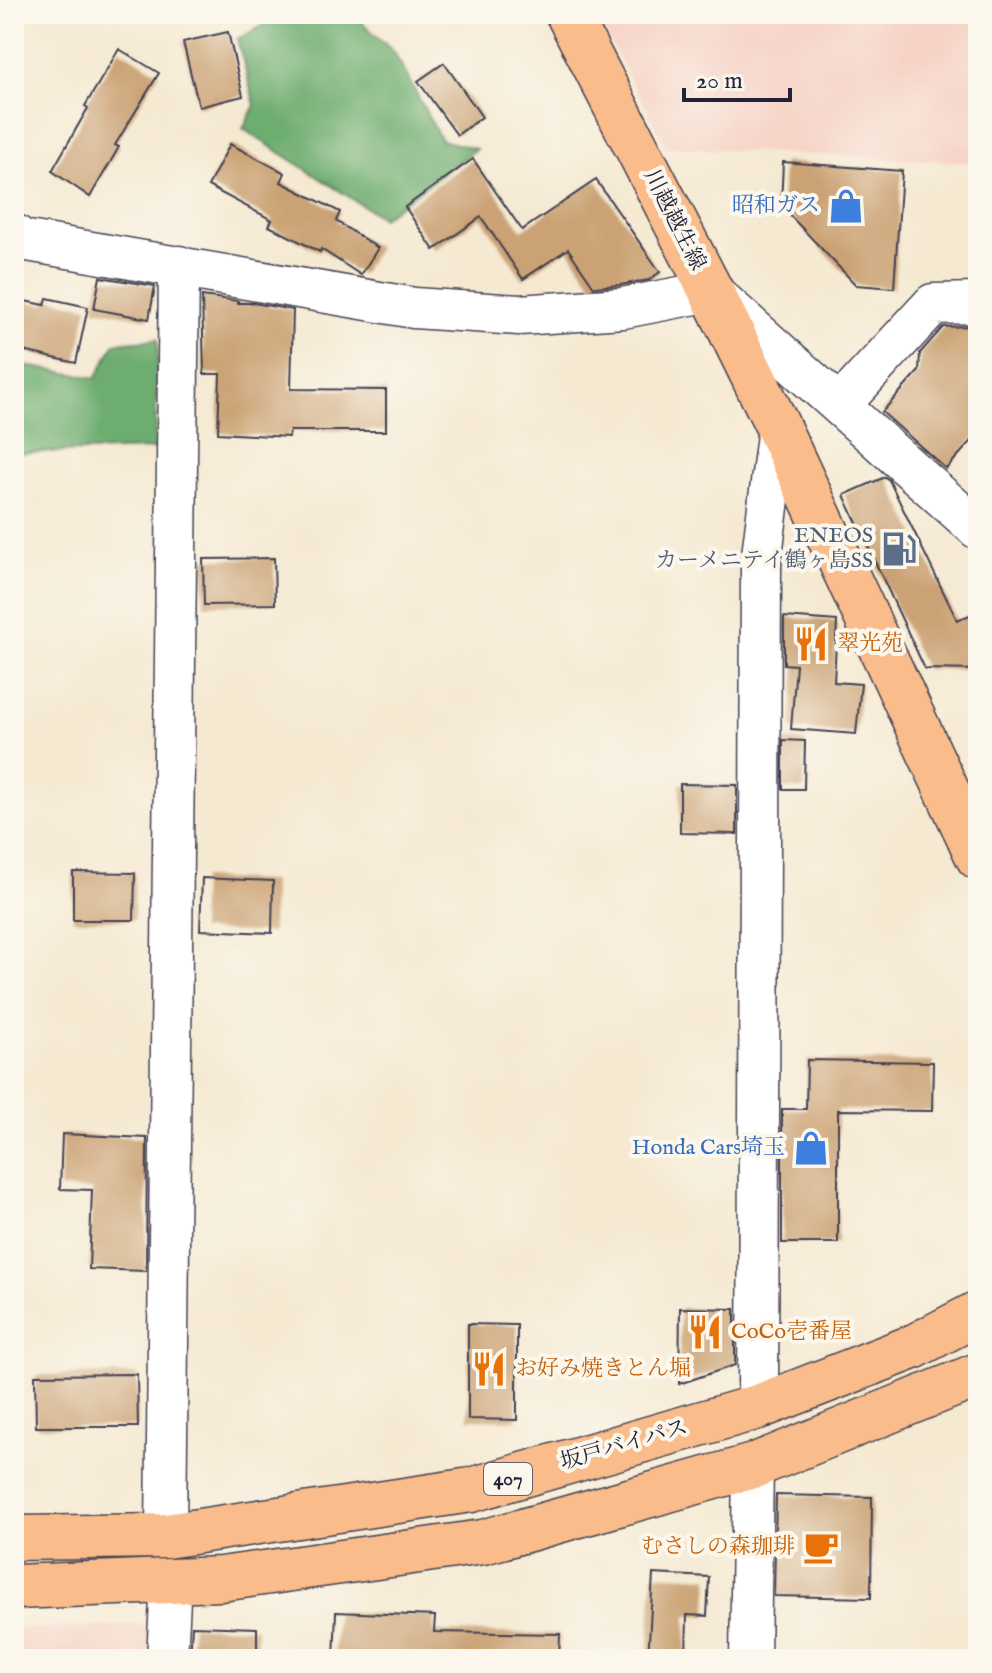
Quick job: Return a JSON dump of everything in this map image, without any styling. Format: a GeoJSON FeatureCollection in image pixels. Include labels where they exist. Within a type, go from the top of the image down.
{"type":"FeatureCollection","features":[{"type":"Feature","properties":{"kind":"main road","name":"川越越生線"},"geometry":{"type":"LineString","coordinates":[[568,14],[778,427],[978,856]]}},
{"type":"Feature","properties":{"kind":"main road","name":"坂戸バイパス"},"geometry":{"type":"LineString","coordinates":[[14,1538],[166,1536],[471,1490],[758,1407],[913,1347],[978,1313]]}},
{"type":"Feature","properties":{"kind":"main road","name":"407"},"geometry":{"type":"LineString","coordinates":[[14,1587],[221,1579],[483,1542],[753,1466],[978,1375]]}},
{"type":"Feature","properties":{"kind":"street"},"geometry":{"type":"LineString","coordinates":[[14,234],[22,240],[414,308],[519,315],[623,308],[711,291],[978,529]]}},
{"type":"Feature","properties":{"kind":"street"},"geometry":{"type":"LineString","coordinates":[[166,1536],[179,266]]}},
{"type":"Feature","properties":{"kind":"street"},"geometry":{"type":"LineString","coordinates":[[840,405],[933,304],[978,303]]}},
{"type":"Feature","properties":{"kind":"street"},"geometry":{"type":"LineString","coordinates":[[758,1407],[761,563],[778,427]]}},
{"type":"Feature","properties":{"kind":"street"},"geometry":{"type":"LineString","coordinates":[[750,1659],[753,1466]]}},
{"type":"Feature","properties":{"kind":"street"},"geometry":{"type":"LineString","coordinates":[[167,1659],[171,1580]]}},
{"type":"Feature","properties":{"kind":"shaded area"},"geometry":{"type":"Polygon","coordinates":[[[595,14],[978,14],[978,163],[667,147],[595,14]]]}},
{"type":"Feature","properties":{"kind":"shaded area"},"geometry":{"type":"Polygon","coordinates":[[[156,1624],[155,1659],[14,1659],[14,1629],[156,1624]]]}},
{"type":"Feature","properties":{"kind":"green space"},"geometry":{"type":"Polygon","coordinates":[[[278,14],[353,14],[394,52],[441,140],[476,149],[382,218],[243,129],[255,105],[237,39],[263,26],[278,14]]]}},
{"type":"Feature","properties":{"kind":"green space"},"geometry":{"type":"Polygon","coordinates":[[[158,339],[155,449],[14,453],[14,364],[96,378],[115,343],[158,339]]]}},
{"type":"Feature","properties":{"kind":"building"},"geometry":{"type":"Polygon","coordinates":[[[228,32],[243,96],[199,107],[183,42],[228,32]]]}},
{"type":"Feature","properties":{"kind":"building"},"geometry":{"type":"Polygon","coordinates":[[[119,49],[159,73],[115,145],[119,147],[90,197],[52,171],[119,49]]]}},
{"type":"Feature","properties":{"kind":"building"},"geometry":{"type":"Polygon","coordinates":[[[444,63],[482,117],[457,135],[418,81],[444,63]]]}},
{"type":"Feature","properties":{"kind":"building"},"geometry":{"type":"Polygon","coordinates":[[[230,144],[285,173],[281,182],[340,212],[336,221],[378,248],[361,275],[321,249],[320,252],[269,226],[272,220],[208,186],[230,144]]]}},
{"type":"Feature","properties":{"kind":"building"},"geometry":{"type":"Polygon","coordinates":[[[473,159],[522,230],[596,180],[660,272],[649,280],[594,287],[568,249],[523,279],[481,217],[434,250],[405,207],[473,159]]]}},
{"type":"Feature","properties":{"kind":"building"},"geometry":{"type":"Polygon","coordinates":[[[783,162],[902,171],[894,288],[856,285],[781,206],[783,162]]]}},
{"type":"Feature","properties":{"kind":"building"},"geometry":{"type":"Polygon","coordinates":[[[100,277],[155,286],[149,319],[94,309],[100,277]]]}},
{"type":"Feature","properties":{"kind":"building"},"geometry":{"type":"Polygon","coordinates":[[[202,296],[293,310],[291,389],[386,390],[386,431],[290,431],[289,437],[218,433],[220,374],[204,374],[202,296]]]}},
{"type":"Feature","properties":{"kind":"building"},"geometry":{"type":"Polygon","coordinates":[[[47,298],[88,307],[76,363],[14,349],[14,299],[45,305],[47,298]]]}},
{"type":"Feature","properties":{"kind":"building"},"geometry":{"type":"Polygon","coordinates":[[[978,326],[978,434],[946,469],[882,412],[919,371],[920,353],[943,327],[978,326]]]}},
{"type":"Feature","properties":{"kind":"building"},"geometry":{"type":"Polygon","coordinates":[[[885,477],[957,620],[978,612],[978,670],[925,669],[844,495],[885,477]]]}},
{"type":"Feature","properties":{"kind":"building"},"geometry":{"type":"Polygon","coordinates":[[[274,558],[275,604],[204,605],[203,559],[274,558]]]}},
{"type":"Feature","properties":{"kind":"building"},"geometry":{"type":"Polygon","coordinates":[[[784,617],[837,621],[834,682],[861,684],[856,734],[791,729],[796,665],[784,664],[784,617]]]}},
{"type":"Feature","properties":{"kind":"building"},"geometry":{"type":"Polygon","coordinates":[[[783,740],[805,741],[804,789],[783,789],[783,740]]]}},
{"type":"Feature","properties":{"kind":"building"},"geometry":{"type":"Polygon","coordinates":[[[680,784],[737,785],[737,834],[680,833],[680,784]]]}},
{"type":"Feature","properties":{"kind":"building"},"geometry":{"type":"Polygon","coordinates":[[[73,872],[135,873],[134,920],[73,920],[73,872]]]}},
{"type":"Feature","properties":{"kind":"building"},"geometry":{"type":"Polygon","coordinates":[[[202,878],[273,881],[272,933],[200,930],[202,878]]]}},
{"type":"Feature","properties":{"kind":"building"},"geometry":{"type":"Polygon","coordinates":[[[807,1060],[933,1062],[932,1111],[838,1110],[838,1243],[782,1243],[782,1109],[806,1109],[807,1060]]]}},
{"type":"Feature","properties":{"kind":"building"},"geometry":{"type":"Polygon","coordinates":[[[62,1134],[147,1138],[146,1271],[89,1269],[92,1190],[60,1189],[62,1134]]]}},
{"type":"Feature","properties":{"kind":"building"},"geometry":{"type":"Polygon","coordinates":[[[680,1308],[735,1309],[735,1365],[679,1384],[680,1308]]]}},
{"type":"Feature","properties":{"kind":"building"},"geometry":{"type":"Polygon","coordinates":[[[468,1324],[517,1325],[517,1420],[468,1419],[468,1324]]]}},
{"type":"Feature","properties":{"kind":"building"},"geometry":{"type":"Polygon","coordinates":[[[137,1374],[138,1427],[36,1427],[35,1375],[137,1374]]]}},
{"type":"Feature","properties":{"kind":"building","name":"むさしの森珈琲"},"geometry":{"type":"Polygon","coordinates":[[[776,1495],[872,1497],[871,1598],[774,1596],[776,1495]]]}},
{"type":"Feature","properties":{"kind":"building"},"geometry":{"type":"Polygon","coordinates":[[[653,1574],[709,1577],[707,1616],[687,1615],[686,1659],[648,1659],[653,1574]]]}},
{"type":"Feature","properties":{"kind":"building"},"geometry":{"type":"Polygon","coordinates":[[[336,1612],[435,1616],[434,1632],[560,1634],[559,1659],[334,1659],[336,1612]]]}},
{"type":"Feature","properties":{"kind":"building"},"geometry":{"type":"Polygon","coordinates":[[[192,1626],[257,1628],[257,1659],[190,1659],[192,1626]]]}},
{"type":"Feature","properties":{"kind":"place","name":"昭和ガス"},"geometry":{"type":"Point","coordinates":[846,206]}},
{"type":"Feature","properties":{"kind":"place","name":"ENEOS カーメニテイ鶴ヶ島SS"},"geometry":{"type":"Point","coordinates":[899,549]}},
{"type":"Feature","properties":{"kind":"place","name":"翠光苑"},"geometry":{"type":"Point","coordinates":[811,644]}},
{"type":"Feature","properties":{"kind":"place","name":"Honda Cars埼玉"},"geometry":{"type":"Point","coordinates":[811,1148]}},
{"type":"Feature","properties":{"kind":"place","name":"CoCo壱番屋"},"geometry":{"type":"Point","coordinates":[705,1332]}},
{"type":"Feature","properties":{"kind":"place","name":"お好み焼きとん堀"},"geometry":{"type":"Point","coordinates":[489,1369]}},
{"type":"Feature","properties":{"kind":"place","name":"むさしの森珈琲"},"geometry":{"type":"Point","coordinates":[821,1547]}}]}
